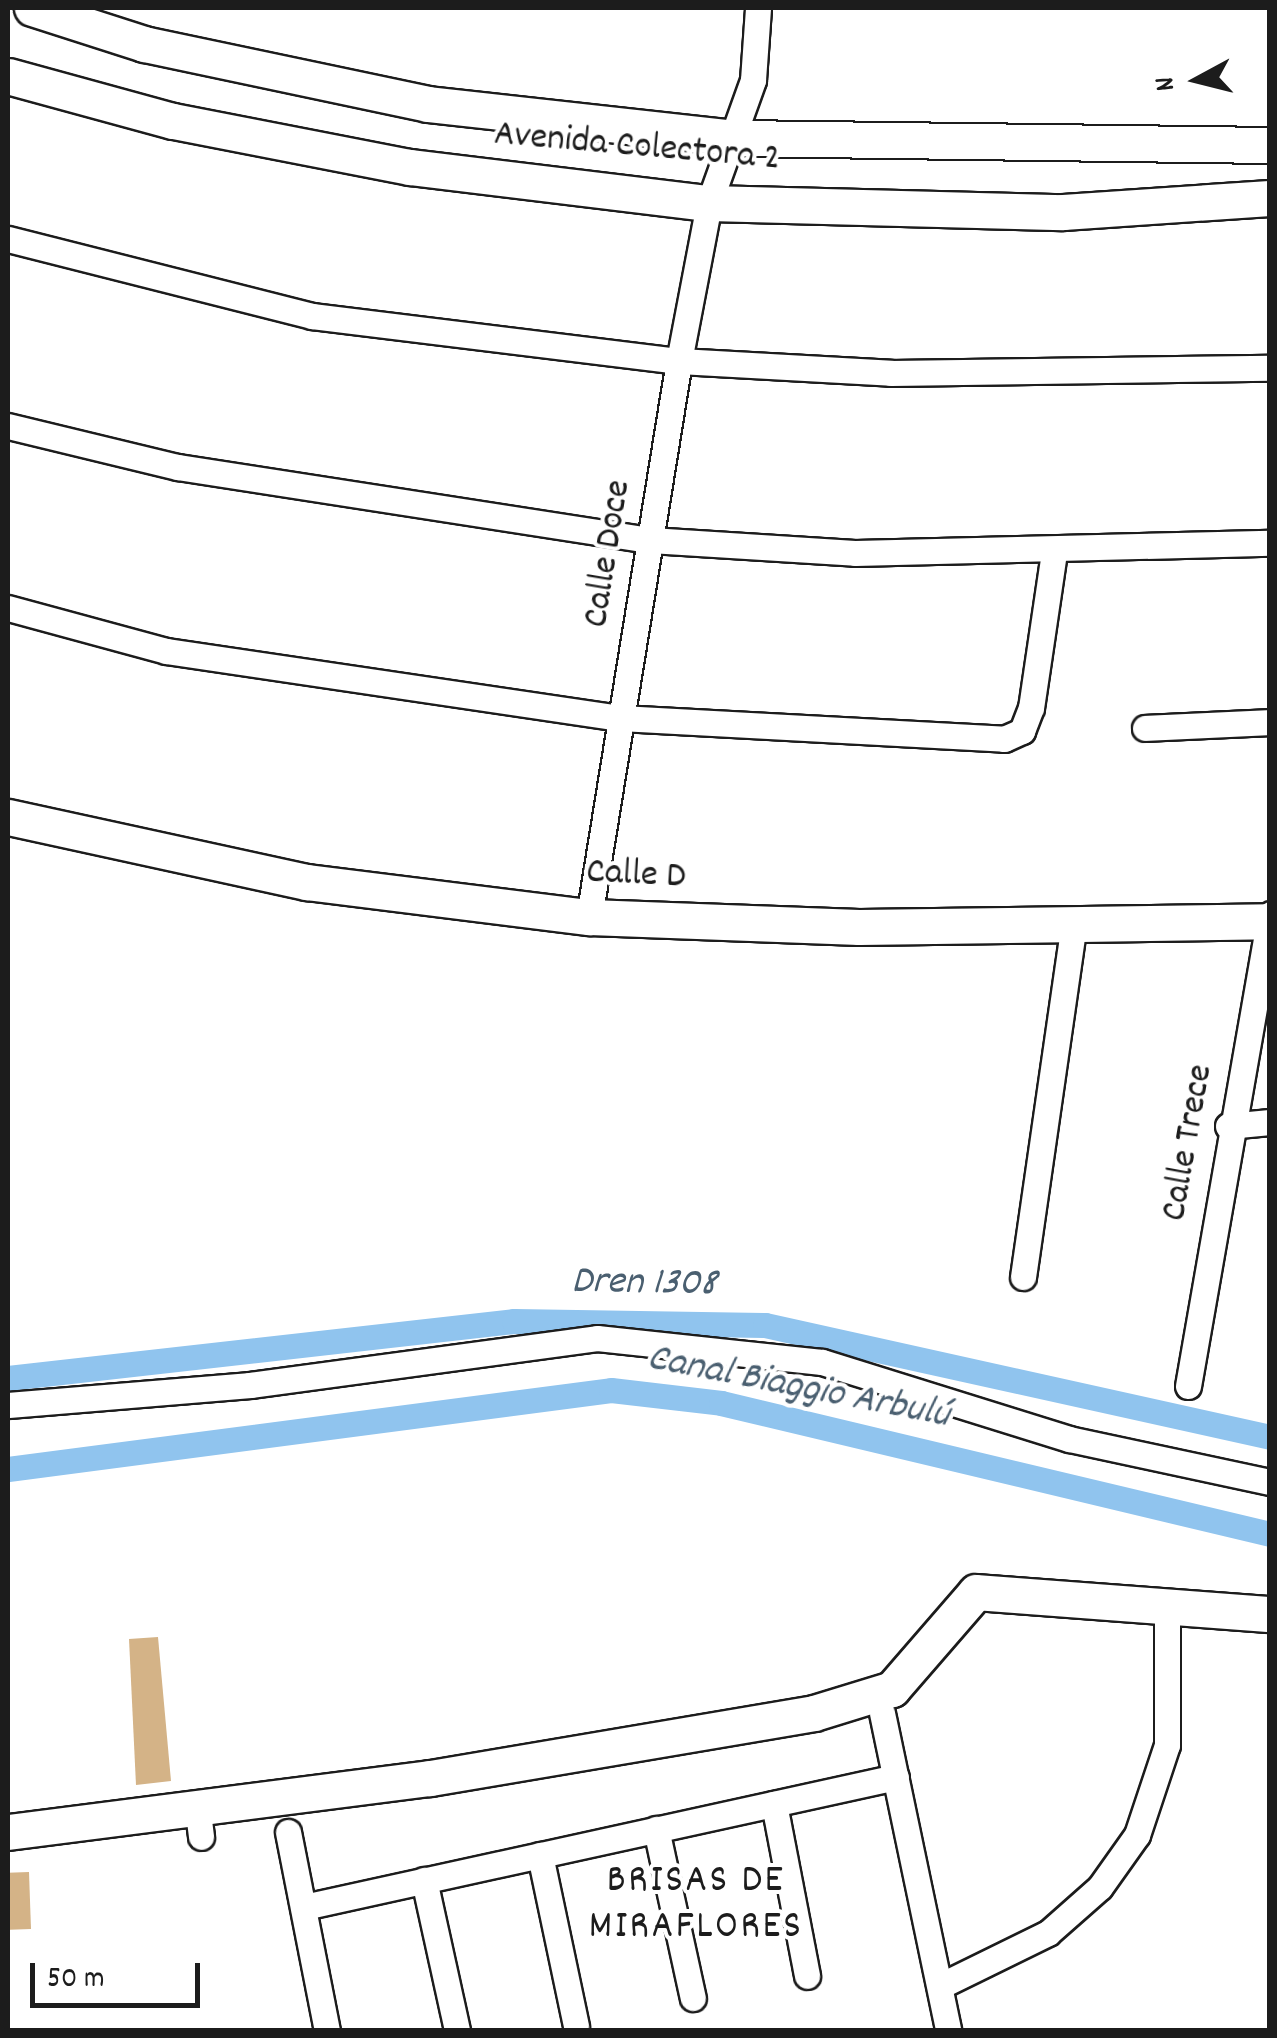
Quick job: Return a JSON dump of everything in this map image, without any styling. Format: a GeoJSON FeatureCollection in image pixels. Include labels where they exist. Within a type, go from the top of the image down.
{"type":"FeatureCollection","features":[{"type":"Feature","properties":{"kind":"street","name":"Avenida Colectora 2"},"geometry":{"type":"LineString","coordinates":[[32,8],[144,44],[428,104],[737,138],[1270,145]]}},
{"type":"Feature","properties":{"kind":"street","name":"Calle Doce"},"geometry":{"type":"LineString","coordinates":[[589,918],[679,361],[709,204],[737,138],[758,8]]}},
{"type":"Feature","properties":{"kind":"street","name":"Avenida Colectora 2"},"geometry":{"type":"LineString","coordinates":[[8,76],[173,122],[410,167],[709,204],[1063,212],[1270,198]]}},
{"type":"Feature","properties":{"kind":"street"},"geometry":{"type":"LineString","coordinates":[[8,239],[312,316],[679,361],[891,372],[1270,368]]}},
{"type":"Feature","properties":{"kind":"street"},"geometry":{"type":"LineString","coordinates":[[8,426],[178,467],[650,540],[855,553],[1054,552],[1270,544]]}},
{"type":"Feature","properties":{"kind":"street"},"geometry":{"type":"LineString","coordinates":[[8,608],[166,651],[620,718],[1004,739],[1022,731],[1031,708],[1054,552]]}},
{"type":"Feature","properties":{"kind":"street"},"geometry":{"type":"LineString","coordinates":[[1145,728],[1270,722]]}},
{"type":"Feature","properties":{"kind":"street","name":"Calle D"},"geometry":{"type":"LineString","coordinates":[[8,817],[307,882],[589,918],[1074,925],[1269,919]]}},
{"type":"Feature","properties":{"kind":"street","name":"Calle Trece"},"geometry":{"type":"LineString","coordinates":[[1188,1386],[1228,1126],[1269,919]]}},
{"type":"Feature","properties":{"kind":"street"},"geometry":{"type":"LineString","coordinates":[[1023,1277],[1074,925]]}},
{"type":"Feature","properties":{"kind":"street"},"geometry":{"type":"LineString","coordinates":[[1228,1126],[1270,1122]]}},
{"type":"Feature","properties":{"kind":"street"},"geometry":{"type":"LineString","coordinates":[[8,1404],[250,1385],[597,1338],[822,1362],[1069,1439],[1270,1482]]}},
{"type":"Feature","properties":{"kind":"street"},"geometry":{"type":"LineString","coordinates":[[8,1832],[199,1824],[814,1713],[892,1689],[976,1592],[1270,1614]]}},
{"type":"Feature","properties":{"kind":"street"},"geometry":{"type":"LineString","coordinates":[[942,1985],[1048,1933],[1100,1888],[1137,1835],[1167,1746],[1167,1604]]}},
{"type":"Feature","properties":{"kind":"street"},"geometry":{"type":"LineString","coordinates":[[882,1712],[942,1985],[948,2030]]}},
{"type":"Feature","properties":{"kind":"street"},"geometry":{"type":"LineString","coordinates":[[304,1906],[896,1777]]}},
{"type":"Feature","properties":{"kind":"street"},"geometry":{"type":"LineString","coordinates":[[774,1804],[807,1976]]}},
{"type":"Feature","properties":{"kind":"street"},"geometry":{"type":"LineString","coordinates":[[656,1829],[693,1998]]}},
{"type":"Feature","properties":{"kind":"street"},"geometry":{"type":"LineString","coordinates":[[288,1832],[327,2030]]}},
{"type":"Feature","properties":{"kind":"street"},"geometry":{"type":"LineString","coordinates":[[540,1855],[576,2026]]}},
{"type":"Feature","properties":{"kind":"street"},"geometry":{"type":"LineString","coordinates":[[424,1880],[456,2030]]}},
{"type":"Feature","properties":{"kind":"building"},"geometry":{"type":"Polygon","coordinates":[[[158,1637],[171,1781],[136,1785],[129,1639],[158,1637]]]}},
{"type":"Feature","properties":{"kind":"building"},"geometry":{"type":"Polygon","coordinates":[[[29,1872],[31,1929],[10,1930],[8,1873],[29,1872]]]}},
{"type":"Feature","properties":{"kind":"waterway","name":"Dren 1308"},"geometry":{"type":"LineString","coordinates":[[8,1378],[514,1321],[765,1325],[1270,1437]]}},
{"type":"Feature","properties":{"kind":"waterway","name":"Canal Biaggio Arbulú"},"geometry":{"type":"LineString","coordinates":[[8,1469],[611,1390],[721,1403],[1270,1534]]}},
{"type":"Feature","properties":{"kind":"district","name":"BRISAS DE MIRAFLORES"},"geometry":{"type":"Point","coordinates":[696,1906]}}]}
